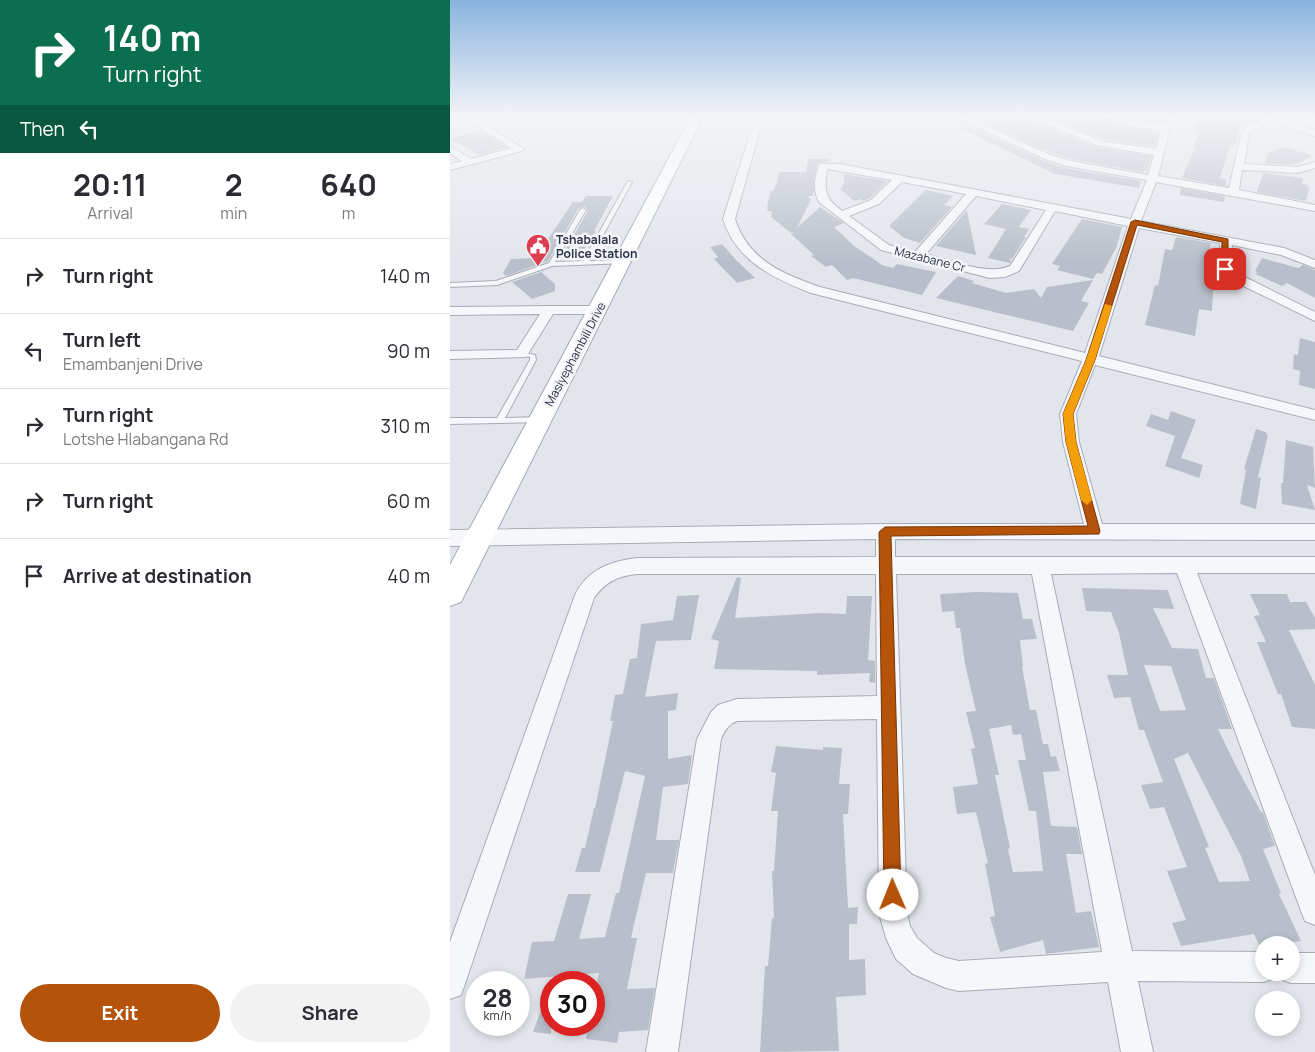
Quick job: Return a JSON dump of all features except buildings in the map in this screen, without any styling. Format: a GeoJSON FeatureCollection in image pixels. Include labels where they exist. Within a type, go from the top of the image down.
{"type":"FeatureCollection","features":[{"type":"Feature","properties":{"kind":"main road","name":"Masiyephambili Drive"},"geometry":{"type":"LineString","coordinates":[[450,593],[539,420],[599,310],[673,164]]}},
{"type":"Feature","properties":{"kind":"street"},"geometry":{"type":"LineString","coordinates":[[450,168],[463,164]]}},
{"type":"Feature","properties":{"kind":"street"},"geometry":{"type":"LineString","coordinates":[[745,164],[729,219],[733,234],[739,245],[754,259],[787,278],[816,290],[1315,415]]}},
{"type":"Feature","properties":{"kind":"street"},"geometry":{"type":"LineString","coordinates":[[1070,164],[1315,208]]}},
{"type":"Feature","properties":{"kind":"street"},"geometry":{"type":"LineString","coordinates":[[1095,531],[1068,428],[1068,414],[1090,360],[1135,222],[1157,164]]}},
{"type":"Feature","properties":{"kind":"street","name":"Mazabane Cr"},"geometry":{"type":"LineString","coordinates":[[900,179],[824,166],[820,189],[821,198],[885,248],[990,274],[1006,274],[1015,268],[1052,208]]}},
{"type":"Feature","properties":{"kind":"street"},"geometry":{"type":"LineString","coordinates":[[1233,192],[1237,167],[1298,170],[1315,166]]}},
{"type":"Feature","properties":{"kind":"street"},"geometry":{"type":"LineString","coordinates":[[841,215],[875,202],[900,179],[1226,240],[1294,254],[1315,264]]}},
{"type":"Feature","properties":{"kind":"street"},"geometry":{"type":"LineString","coordinates":[[918,256],[974,192]]}},
{"type":"Feature","properties":{"kind":"street"},"geometry":{"type":"LineString","coordinates":[[1226,240],[1225,269],[1229,274],[1315,317]]}},
{"type":"Feature","properties":{"kind":"street"},"geometry":{"type":"LineString","coordinates":[[450,355],[521,354],[548,310]]}},
{"type":"Feature","properties":{"kind":"street"},"geometry":{"type":"LineString","coordinates":[[450,311],[599,310]]}},
{"type":"Feature","properties":{"kind":"street"},"geometry":{"type":"LineString","coordinates":[[885,532],[893,913],[894,923],[906,948],[918,961],[930,969],[942,974],[959,976],[1119,966],[1255,967]]}},
{"type":"Feature","properties":{"kind":"street"},"geometry":{"type":"LineString","coordinates":[[450,538],[885,532],[1315,532]]}},
{"type":"Feature","properties":{"kind":"street"},"geometry":{"type":"LineString","coordinates":[[450,984],[585,595],[590,586],[612,570],[637,566],[1315,565]]}},
{"type":"Feature","properties":{"kind":"street"},"geometry":{"type":"LineString","coordinates":[[1040,566],[1137,1052]]}},
{"type":"Feature","properties":{"kind":"street"},"geometry":{"type":"LineString","coordinates":[[1184,566],[1315,911]]}},
{"type":"Feature","properties":{"kind":"street"},"geometry":{"type":"LineString","coordinates":[[662,1052],[709,739],[714,724],[725,713],[737,710],[890,707]]}},
{"type":"Feature","properties":{"kind":"street"},"geometry":{"type":"LineString","coordinates":[[1300,968],[1315,968]]}},
{"type":"Feature","properties":{"kind":"lane"},"geometry":{"type":"LineString","coordinates":[[584,263],[630,182]]}},
{"type":"Feature","properties":{"kind":"lane"},"geometry":{"type":"LineString","coordinates":[[551,264],[583,210]]}},
{"type":"Feature","properties":{"kind":"lane"},"geometry":{"type":"LineString","coordinates":[[450,285],[497,283],[551,264],[623,262]]}},
{"type":"Feature","properties":{"kind":"lane"},"geometry":{"type":"LineString","coordinates":[[500,420],[533,360],[533,356],[530,354],[521,354]]}},
{"type":"Feature","properties":{"kind":"lane"},"geometry":{"type":"LineString","coordinates":[[450,421],[539,420]]}},
{"type":"Feature","properties":{"kind":"slow traffic"},"geometry":{"type":"LineString","coordinates":[[1087,500],[1071,442],[1068,414],[1090,360],[1108,306]]}},
{"type":"Feature","properties":{"kind":"place","name":"Tshabalala Police Station"},"geometry":{"type":"Point","coordinates":[538,267]}},
{"type":"Feature","properties":{"kind":"route"},"geometry":{"type":"LineString","coordinates":[[893,895],[888,584],[885,532],[1095,531],[1071,442],[1068,414],[1090,360],[1135,222],[1226,240],[1225,269]]}}]}
